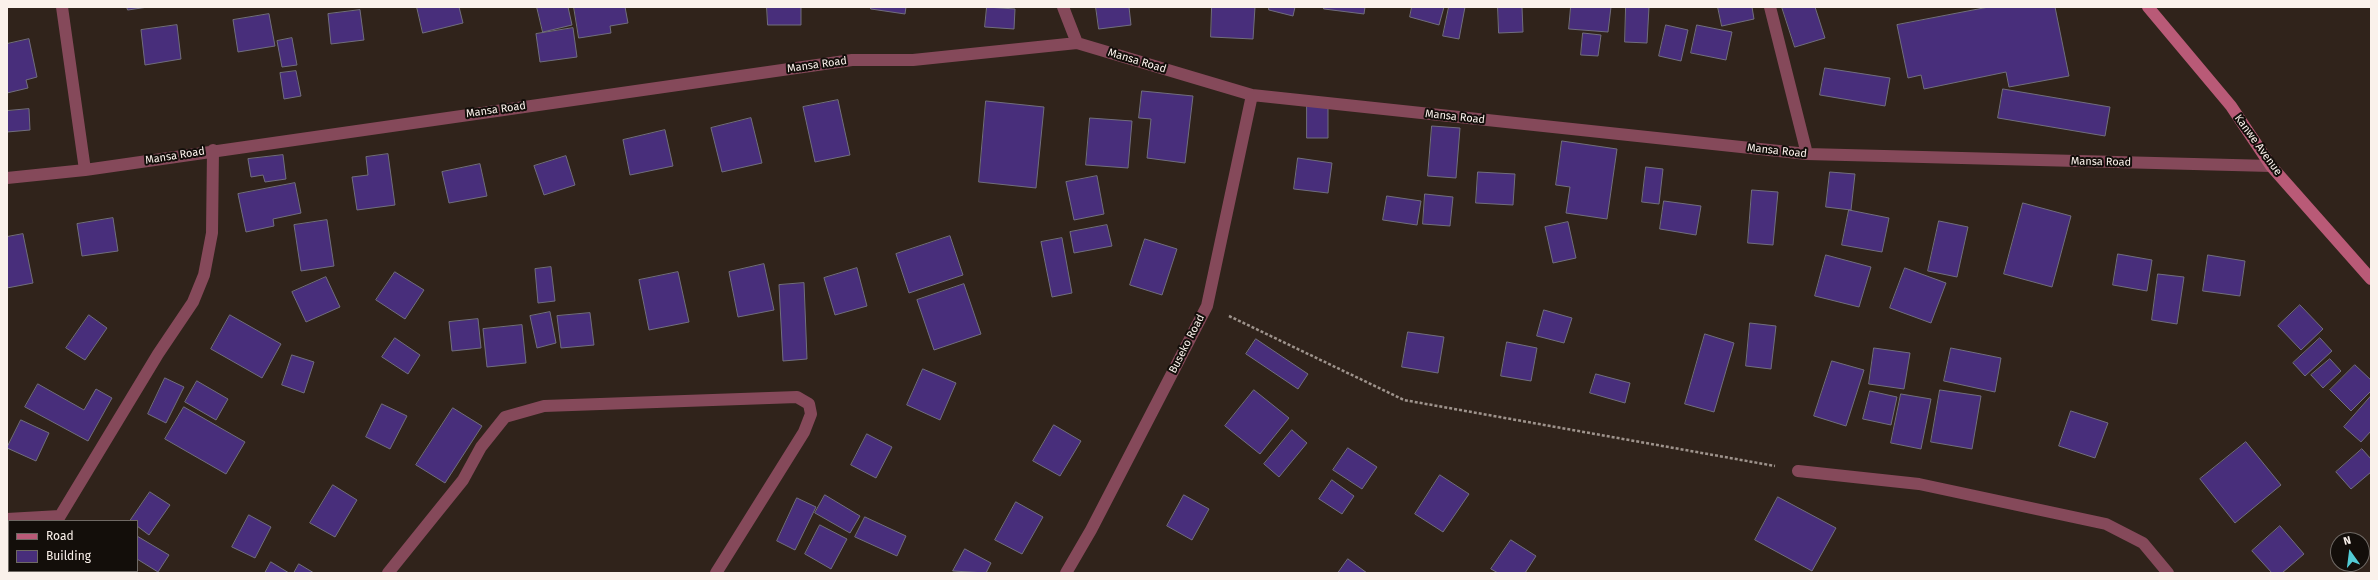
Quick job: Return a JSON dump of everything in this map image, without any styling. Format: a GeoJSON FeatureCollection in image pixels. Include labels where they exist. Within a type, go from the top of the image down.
{"type":"FeatureCollection","features":[{"type":"Feature","properties":{"kind":"main road","name":"Kanwe Avenue"},"geometry":{"type":"LineString","coordinates":[[2148,7],[2231,106],[2271,166],[2371,279]]}},
{"type":"Feature","properties":{"kind":"street"},"geometry":{"type":"LineString","coordinates":[[62,7],[85,170]]}},
{"type":"Feature","properties":{"kind":"street"},"geometry":{"type":"LineString","coordinates":[[1063,7],[1077,43]]}},
{"type":"Feature","properties":{"kind":"street"},"geometry":{"type":"LineString","coordinates":[[1770,7],[1807,154]]}},
{"type":"Feature","properties":{"kind":"street","name":"Mansa Road"},"geometry":{"type":"LineString","coordinates":[[7,178],[85,170],[213,150],[852,60],[913,60],[1077,43],[1252,95],[1807,154],[2271,166]]}},
{"type":"Feature","properties":{"kind":"street","name":"Buseko Road"},"geometry":{"type":"LineString","coordinates":[[1066,573],[1091,530],[1207,306],[1252,95]]}},
{"type":"Feature","properties":{"kind":"street"},"geometry":{"type":"LineString","coordinates":[[7,519],[59,519],[158,354],[193,302],[204,275],[212,233],[213,150]]}},
{"type":"Feature","properties":{"kind":"street"},"geometry":{"type":"LineString","coordinates":[[388,573],[462,480],[481,447],[505,417],[544,406],[797,397],[809,404],[811,414],[804,432],[716,573]]}},
{"type":"Feature","properties":{"kind":"street"},"geometry":{"type":"LineString","coordinates":[[1798,470],[1919,484],[2106,524],[2143,543],[2168,573]]}},
{"type":"Feature","properties":{"kind":"path"},"geometry":{"type":"LineString","coordinates":[[1207,306],[1404,400],[1798,470]]}},
{"type":"Feature","properties":{"kind":"building"},"geometry":{"type":"Polygon","coordinates":[[[127,7],[148,7],[128,10],[127,7]]]}},
{"type":"Feature","properties":{"kind":"building"},"geometry":{"type":"Polygon","coordinates":[[[417,7],[459,7],[463,23],[423,33],[417,7]]]}},
{"type":"Feature","properties":{"kind":"building"},"geometry":{"type":"Polygon","coordinates":[[[537,7],[568,7],[572,25],[543,32],[537,7]]]}},
{"type":"Feature","properties":{"kind":"building"},"geometry":{"type":"Polygon","coordinates":[[[574,7],[625,7],[628,23],[610,26],[611,33],[579,38],[574,7]]]}},
{"type":"Feature","properties":{"kind":"building"},"geometry":{"type":"Polygon","coordinates":[[[767,7],[801,7],[801,25],[768,25],[767,7]]]}},
{"type":"Feature","properties":{"kind":"building"},"geometry":{"type":"Polygon","coordinates":[[[871,7],[906,7],[905,14],[871,9],[871,7]]]}},
{"type":"Feature","properties":{"kind":"building"},"geometry":{"type":"Polygon","coordinates":[[[987,7],[1015,9],[1014,29],[985,27],[987,7]]]}},
{"type":"Feature","properties":{"kind":"building"},"geometry":{"type":"Polygon","coordinates":[[[1096,7],[1129,7],[1131,25],[1099,29],[1096,7]]]}},
{"type":"Feature","properties":{"kind":"building"},"geometry":{"type":"Polygon","coordinates":[[[1212,7],[1255,7],[1253,39],[1211,37],[1212,7]]]}},
{"type":"Feature","properties":{"kind":"building"},"geometry":{"type":"Polygon","coordinates":[[[1269,7],[1295,7],[1293,16],[1269,10],[1269,7]]]}},
{"type":"Feature","properties":{"kind":"building"},"geometry":{"type":"Polygon","coordinates":[[[1324,7],[1365,7],[1364,14],[1324,9],[1324,7]]]}},
{"type":"Feature","properties":{"kind":"building"},"geometry":{"type":"Polygon","coordinates":[[[1412,7],[1444,7],[1439,25],[1410,17],[1412,7]]]}},
{"type":"Feature","properties":{"kind":"building"},"geometry":{"type":"Polygon","coordinates":[[[1449,7],[1465,7],[1459,39],[1443,36],[1449,7]]]}},
{"type":"Feature","properties":{"kind":"building"},"geometry":{"type":"Polygon","coordinates":[[[1498,7],[1522,7],[1523,32],[1499,33],[1498,7]]]}},
{"type":"Feature","properties":{"kind":"building"},"geometry":{"type":"Polygon","coordinates":[[[1571,7],[1611,7],[1608,32],[1569,29],[1571,7]]]}},
{"type":"Feature","properties":{"kind":"building"},"geometry":{"type":"Polygon","coordinates":[[[1626,7],[1649,7],[1647,43],[1625,42],[1626,7]]]}},
{"type":"Feature","properties":{"kind":"building"},"geometry":{"type":"Polygon","coordinates":[[[1718,7],[1752,7],[1754,19],[1722,26],[1718,7]]]}},
{"type":"Feature","properties":{"kind":"building"},"geometry":{"type":"Polygon","coordinates":[[[1782,7],[1815,7],[1825,38],[1795,47],[1782,7]]]}},
{"type":"Feature","properties":{"kind":"building"},"geometry":{"type":"Polygon","coordinates":[[[1989,7],[2055,7],[2069,76],[2009,87],[2006,72],[1924,89],[1921,75],[1908,78],[1897,25],[1989,7]]]}},
{"type":"Feature","properties":{"kind":"building"},"geometry":{"type":"Polygon","coordinates":[[[360,10],[364,40],[331,44],[328,14],[360,10]]]}},
{"type":"Feature","properties":{"kind":"building"},"geometry":{"type":"Polygon","coordinates":[[[269,14],[275,46],[238,52],[233,20],[269,14]]]}},
{"type":"Feature","properties":{"kind":"building"},"geometry":{"type":"Polygon","coordinates":[[[177,25],[181,59],[145,65],[141,30],[177,25]]]}},
{"type":"Feature","properties":{"kind":"building"},"geometry":{"type":"Polygon","coordinates":[[[1666,25],[1688,30],[1681,61],[1659,56],[1666,25]]]}},
{"type":"Feature","properties":{"kind":"building"},"geometry":{"type":"Polygon","coordinates":[[[1697,25],[1732,32],[1726,60],[1691,53],[1697,25]]]}},
{"type":"Feature","properties":{"kind":"building"},"geometry":{"type":"Polygon","coordinates":[[[573,28],[577,57],[540,62],[536,34],[573,28]]]}},
{"type":"Feature","properties":{"kind":"building"},"geometry":{"type":"Polygon","coordinates":[[[1583,33],[1601,35],[1598,56],[1581,55],[1583,33]]]}},
{"type":"Feature","properties":{"kind":"building"},"geometry":{"type":"Polygon","coordinates":[[[292,38],[297,65],[282,67],[277,41],[292,38]]]}},
{"type":"Feature","properties":{"kind":"building"},"geometry":{"type":"Polygon","coordinates":[[[29,39],[37,77],[26,80],[28,88],[7,93],[7,44],[29,39]]]}},
{"type":"Feature","properties":{"kind":"building"},"geometry":{"type":"Polygon","coordinates":[[[1825,68],[1890,78],[1885,106],[1820,95],[1825,68]]]}},
{"type":"Feature","properties":{"kind":"building"},"geometry":{"type":"Polygon","coordinates":[[[296,71],[301,96],[284,99],[280,73],[296,71]]]}},
{"type":"Feature","properties":{"kind":"building"},"geometry":{"type":"Polygon","coordinates":[[[2003,89],[2110,107],[2105,136],[1998,118],[2003,89]]]}},
{"type":"Feature","properties":{"kind":"building"},"geometry":{"type":"Polygon","coordinates":[[[1142,91],[1193,96],[1185,163],[1147,158],[1151,119],[1139,118],[1142,91]]]}},
{"type":"Feature","properties":{"kind":"building"},"geometry":{"type":"Polygon","coordinates":[[[838,100],[850,155],[815,162],[803,107],[838,100]]]}},
{"type":"Feature","properties":{"kind":"building"},"geometry":{"type":"Polygon","coordinates":[[[986,101],[1044,107],[1036,188],[979,182],[986,101]]]}},
{"type":"Feature","properties":{"kind":"building"},"geometry":{"type":"Polygon","coordinates":[[[1307,105],[1328,105],[1328,138],[1307,138],[1307,105]]]}},
{"type":"Feature","properties":{"kind":"building"},"geometry":{"type":"Polygon","coordinates":[[[29,109],[30,130],[7,132],[7,111],[29,109]]]}},
{"type":"Feature","properties":{"kind":"building"},"geometry":{"type":"Polygon","coordinates":[[[751,118],[762,163],[722,172],[711,128],[751,118]]]}},
{"type":"Feature","properties":{"kind":"building"},"geometry":{"type":"Polygon","coordinates":[[[1090,118],[1132,121],[1128,168],[1086,165],[1090,118]]]}},
{"type":"Feature","properties":{"kind":"building"},"geometry":{"type":"Polygon","coordinates":[[[1432,126],[1460,128],[1456,178],[1428,176],[1432,126]]]}},
{"type":"Feature","properties":{"kind":"building"},"geometry":{"type":"Polygon","coordinates":[[[665,130],[673,166],[630,175],[623,140],[665,130]]]}},
{"type":"Feature","properties":{"kind":"building"},"geometry":{"type":"Polygon","coordinates":[[[1562,141],[1617,149],[1607,219],[1566,213],[1570,187],[1556,185],[1562,141]]]}},
{"type":"Feature","properties":{"kind":"building"},"geometry":{"type":"Polygon","coordinates":[[[388,154],[395,205],[357,210],[352,177],[368,175],[366,157],[388,154]]]}},
{"type":"Feature","properties":{"kind":"building"},"geometry":{"type":"Polygon","coordinates":[[[283,155],[286,179],[265,182],[263,175],[251,177],[248,159],[283,155]]]}},
{"type":"Feature","properties":{"kind":"building"},"geometry":{"type":"Polygon","coordinates":[[[566,156],[575,185],[544,195],[534,166],[566,156]]]}},
{"type":"Feature","properties":{"kind":"building"},"geometry":{"type":"Polygon","coordinates":[[[1298,158],[1332,163],[1328,193],[1294,189],[1298,158]]]}},
{"type":"Feature","properties":{"kind":"building"},"geometry":{"type":"Polygon","coordinates":[[[480,164],[487,196],[449,203],[442,172],[480,164]]]}},
{"type":"Feature","properties":{"kind":"building"},"geometry":{"type":"Polygon","coordinates":[[[1646,167],[1663,169],[1659,204],[1642,202],[1646,167]]]}},
{"type":"Feature","properties":{"kind":"building"},"geometry":{"type":"Polygon","coordinates":[[[1478,172],[1515,174],[1513,205],[1476,203],[1478,172]]]}},
{"type":"Feature","properties":{"kind":"building"},"geometry":{"type":"Polygon","coordinates":[[[1830,172],[1855,174],[1851,210],[1826,207],[1830,172]]]}},
{"type":"Feature","properties":{"kind":"building"},"geometry":{"type":"Polygon","coordinates":[[[1097,176],[1104,214],[1074,220],[1066,182],[1097,176]]]}},
{"type":"Feature","properties":{"kind":"building"},"geometry":{"type":"Polygon","coordinates":[[[295,183],[301,213],[273,219],[274,226],[246,232],[238,194],[295,183]]]}},
{"type":"Feature","properties":{"kind":"building"},"geometry":{"type":"Polygon","coordinates":[[[1752,190],[1778,192],[1773,245],[1748,243],[1752,190]]]}},
{"type":"Feature","properties":{"kind":"building"},"geometry":{"type":"Polygon","coordinates":[[[1425,194],[1453,197],[1450,226],[1423,224],[1425,194]]]}},
{"type":"Feature","properties":{"kind":"building"},"geometry":{"type":"Polygon","coordinates":[[[1387,196],[1421,201],[1417,225],[1383,220],[1387,196]]]}},
{"type":"Feature","properties":{"kind":"building"},"geometry":{"type":"Polygon","coordinates":[[[1664,201],[1701,206],[1696,235],[1660,229],[1664,201]]]}},
{"type":"Feature","properties":{"kind":"building"},"geometry":{"type":"Polygon","coordinates":[[[2023,203],[2071,216],[2052,287],[2004,274],[2023,203]]]}},
{"type":"Feature","properties":{"kind":"building"},"geometry":{"type":"Polygon","coordinates":[[[1849,210],[1889,218],[1882,252],[1842,245],[1849,210]]]}},
{"type":"Feature","properties":{"kind":"building"},"geometry":{"type":"Polygon","coordinates":[[[113,218],[118,251],[82,256],[77,224],[113,218]]]}},
{"type":"Feature","properties":{"kind":"building"},"geometry":{"type":"Polygon","coordinates":[[[327,220],[334,266],[301,271],[294,225],[327,220]]]}},
{"type":"Feature","properties":{"kind":"building"},"geometry":{"type":"Polygon","coordinates":[[[1939,221],[1968,227],[1957,277],[1928,271],[1939,221]]]}},
{"type":"Feature","properties":{"kind":"building"},"geometry":{"type":"Polygon","coordinates":[[[1568,222],[1576,258],[1553,263],[1545,227],[1568,222]]]}},
{"type":"Feature","properties":{"kind":"building"},"geometry":{"type":"Polygon","coordinates":[[[1107,225],[1112,246],[1074,253],[1070,232],[1107,225]]]}},
{"type":"Feature","properties":{"kind":"building"},"geometry":{"type":"Polygon","coordinates":[[[23,234],[33,283],[7,288],[7,237],[23,234]]]}},
{"type":"Feature","properties":{"kind":"building"},"geometry":{"type":"Polygon","coordinates":[[[950,236],[963,275],[909,293],[896,254],[950,236]]]}},
{"type":"Feature","properties":{"kind":"building"},"geometry":{"type":"Polygon","coordinates":[[[1062,238],[1072,293],[1052,297],[1041,242],[1062,238]]]}},
{"type":"Feature","properties":{"kind":"building"},"geometry":{"type":"Polygon","coordinates":[[[1145,239],[1177,249],[1162,295],[1130,285],[1145,239]]]}},
{"type":"Feature","properties":{"kind":"building"},"geometry":{"type":"Polygon","coordinates":[[[2118,254],[2152,260],[2147,291],[2113,285],[2118,254]]]}},
{"type":"Feature","properties":{"kind":"building"},"geometry":{"type":"Polygon","coordinates":[[[1826,255],[1871,267],[1859,307],[1815,296],[1826,255]]]}},
{"type":"Feature","properties":{"kind":"building"},"geometry":{"type":"Polygon","coordinates":[[[2208,255],[2245,261],[2240,296],[2203,291],[2208,255]]]}},
{"type":"Feature","properties":{"kind":"building"},"geometry":{"type":"Polygon","coordinates":[[[764,264],[774,310],[738,317],[729,272],[764,264]]]}},
{"type":"Feature","properties":{"kind":"building"},"geometry":{"type":"Polygon","coordinates":[[[551,267],[555,301],[538,303],[535,269],[551,267]]]}},
{"type":"Feature","properties":{"kind":"building"},"geometry":{"type":"Polygon","coordinates":[[[857,268],[867,306],[835,315],[824,278],[857,268]]]}},
{"type":"Feature","properties":{"kind":"building"},"geometry":{"type":"Polygon","coordinates":[[[1905,268],[1946,283],[1931,323],[1890,308],[1905,268]]]}},
{"type":"Feature","properties":{"kind":"building"},"geometry":{"type":"Polygon","coordinates":[[[395,272],[424,290],[405,319],[376,300],[395,272]]]}},
{"type":"Feature","properties":{"kind":"building"},"geometry":{"type":"Polygon","coordinates":[[[678,272],[689,322],[649,330],[639,280],[678,272]]]}},
{"type":"Feature","properties":{"kind":"building"},"geometry":{"type":"Polygon","coordinates":[[[2158,274],[2184,277],[2177,324],[2152,320],[2158,274]]]}},
{"type":"Feature","properties":{"kind":"building"},"geometry":{"type":"Polygon","coordinates":[[[326,277],[340,307],[306,322],[292,292],[326,277]]]}},
{"type":"Feature","properties":{"kind":"building"},"geometry":{"type":"Polygon","coordinates":[[[804,283],[807,359],[783,361],[779,285],[804,283]]]}},
{"type":"Feature","properties":{"kind":"building"},"geometry":{"type":"Polygon","coordinates":[[[964,284],[981,334],[934,350],[917,300],[964,284]]]}},
{"type":"Feature","properties":{"kind":"building"},"geometry":{"type":"Polygon","coordinates":[[[2300,305],[2323,329],[2301,350],[2278,326],[2300,305]]]}},
{"type":"Feature","properties":{"kind":"building"},"geometry":{"type":"Polygon","coordinates":[[[1544,310],[1572,318],[1564,343],[1537,336],[1544,310]]]}},
{"type":"Feature","properties":{"kind":"building"},"geometry":{"type":"Polygon","coordinates":[[[550,312],[556,343],[537,348],[530,316],[550,312]]]}},
{"type":"Feature","properties":{"kind":"building"},"geometry":{"type":"Polygon","coordinates":[[[590,313],[594,345],[561,348],[557,316],[590,313]]]}},
{"type":"Feature","properties":{"kind":"building"},"geometry":{"type":"Polygon","coordinates":[[[89,315],[107,328],[85,360],[66,348],[89,315]]]}},
{"type":"Feature","properties":{"kind":"building"},"geometry":{"type":"Polygon","coordinates":[[[230,315],[281,344],[262,378],[211,349],[230,315]]]}},
{"type":"Feature","properties":{"kind":"building"},"geometry":{"type":"Polygon","coordinates":[[[478,319],[481,348],[452,351],[449,322],[478,319]]]}},
{"type":"Feature","properties":{"kind":"building"},"geometry":{"type":"Polygon","coordinates":[[[1750,323],[1776,326],[1771,369],[1746,366],[1750,323]]]}},
{"type":"Feature","properties":{"kind":"building"},"geometry":{"type":"Polygon","coordinates":[[[522,325],[526,363],[487,367],[483,329],[522,325]]]}},
{"type":"Feature","properties":{"kind":"building"},"geometry":{"type":"Polygon","coordinates":[[[1408,332],[1444,337],[1438,373],[1402,367],[1408,332]]]}},
{"type":"Feature","properties":{"kind":"building"},"geometry":{"type":"Polygon","coordinates":[[[1705,334],[1734,343],[1714,412],[1685,404],[1705,334]]]}},
{"type":"Feature","properties":{"kind":"building"},"geometry":{"type":"Polygon","coordinates":[[[395,338],[420,355],[408,374],[382,357],[395,338]]]}},
{"type":"Feature","properties":{"kind":"building"},"geometry":{"type":"Polygon","coordinates":[[[2320,338],[2332,351],[2305,376],[2293,363],[2320,338]]]}},
{"type":"Feature","properties":{"kind":"building"},"geometry":{"type":"Polygon","coordinates":[[[1256,339],[1308,374],[1298,389],[1246,354],[1256,339]]]}},
{"type":"Feature","properties":{"kind":"building"},"geometry":{"type":"Polygon","coordinates":[[[1507,342],[1537,348],[1531,381],[1501,376],[1507,342]]]}},
{"type":"Feature","properties":{"kind":"building"},"geometry":{"type":"Polygon","coordinates":[[[1874,348],[1910,353],[1904,389],[1869,384],[1874,348]]]}},
{"type":"Feature","properties":{"kind":"building"},"geometry":{"type":"Polygon","coordinates":[[[1951,348],[2001,358],[1995,392],[1944,381],[1951,348]]]}},
{"type":"Feature","properties":{"kind":"building"},"geometry":{"type":"Polygon","coordinates":[[[292,355],[314,362],[304,393],[282,385],[292,355]]]}},
{"type":"Feature","properties":{"kind":"building"},"geometry":{"type":"Polygon","coordinates":[[[2330,359],[2341,371],[2323,388],[2311,375],[2330,359]]]}},
{"type":"Feature","properties":{"kind":"building"},"geometry":{"type":"Polygon","coordinates":[[[1832,361],[1864,370],[1846,426],[1814,416],[1832,361]]]}},
{"type":"Feature","properties":{"kind":"building"},"geometry":{"type":"Polygon","coordinates":[[[2355,365],[2371,380],[2371,391],[2351,411],[2330,390],[2355,365]]]}},
{"type":"Feature","properties":{"kind":"building"},"geometry":{"type":"Polygon","coordinates":[[[923,369],[956,383],[940,420],[907,405],[923,369]]]}},
{"type":"Feature","properties":{"kind":"building"},"geometry":{"type":"Polygon","coordinates":[[[1596,374],[1630,383],[1625,403],[1590,393],[1596,374]]]}},
{"type":"Feature","properties":{"kind":"building"},"geometry":{"type":"Polygon","coordinates":[[[165,378],[184,387],[166,423],[148,414],[165,378]]]}},
{"type":"Feature","properties":{"kind":"building"},"geometry":{"type":"Polygon","coordinates":[[[197,381],[228,399],[216,420],[185,402],[197,381]]]}},
{"type":"Feature","properties":{"kind":"building"},"geometry":{"type":"Polygon","coordinates":[[[38,384],[84,410],[96,389],[112,398],[88,441],[25,407],[38,384]]]}},
{"type":"Feature","properties":{"kind":"building"},"geometry":{"type":"Polygon","coordinates":[[[1254,390],[1289,418],[1260,454],[1225,426],[1254,390]]]}},
{"type":"Feature","properties":{"kind":"building"},"geometry":{"type":"Polygon","coordinates":[[[1940,390],[1981,396],[1972,449],[1931,442],[1940,390]]]}},
{"type":"Feature","properties":{"kind":"building"},"geometry":{"type":"Polygon","coordinates":[[[1870,391],[1897,397],[1891,425],[1863,419],[1870,391]]]}},
{"type":"Feature","properties":{"kind":"building"},"geometry":{"type":"Polygon","coordinates":[[[1901,394],[1931,399],[1921,449],[1891,443],[1901,394]]]}},
{"type":"Feature","properties":{"kind":"building"},"geometry":{"type":"Polygon","coordinates":[[[2371,396],[2371,431],[2361,442],[2344,427],[2371,396]]]}},
{"type":"Feature","properties":{"kind":"building"},"geometry":{"type":"Polygon","coordinates":[[[382,404],[407,416],[390,449],[366,437],[382,404]]]}},
{"type":"Feature","properties":{"kind":"building"},"geometry":{"type":"Polygon","coordinates":[[[184,407],[245,442],[226,474],[165,439],[184,407]]]}},
{"type":"Feature","properties":{"kind":"building"},"geometry":{"type":"Polygon","coordinates":[[[453,408],[482,426],[445,483],[416,465],[453,408]]]}},
{"type":"Feature","properties":{"kind":"building"},"geometry":{"type":"Polygon","coordinates":[[[2071,411],[2108,423],[2095,458],[2059,446],[2071,411]]]}},
{"type":"Feature","properties":{"kind":"building"},"geometry":{"type":"Polygon","coordinates":[[[21,420],[49,433],[36,461],[7,448],[21,420]]]}},
{"type":"Feature","properties":{"kind":"building"},"geometry":{"type":"Polygon","coordinates":[[[1054,425],[1081,441],[1060,476],[1033,461],[1054,425]]]}},
{"type":"Feature","properties":{"kind":"building"},"geometry":{"type":"Polygon","coordinates":[[[1292,430],[1307,443],[1279,477],[1264,464],[1292,430]]]}},
{"type":"Feature","properties":{"kind":"building"},"geometry":{"type":"Polygon","coordinates":[[[867,434],[892,447],[876,478],[851,465],[867,434]]]}},
{"type":"Feature","properties":{"kind":"building"},"geometry":{"type":"Polygon","coordinates":[[[2246,442],[2281,485],[2235,523],[2200,479],[2246,442]]]}},
{"type":"Feature","properties":{"kind":"building"},"geometry":{"type":"Polygon","coordinates":[[[1348,448],[1377,467],[1362,489],[1333,470],[1348,448]]]}},
{"type":"Feature","properties":{"kind":"building"},"geometry":{"type":"Polygon","coordinates":[[[2362,449],[2371,459],[2371,472],[2351,489],[2336,472],[2362,449]]]}},
{"type":"Feature","properties":{"kind":"building"},"geometry":{"type":"Polygon","coordinates":[[[1440,475],[1469,494],[1443,532],[1415,514],[1440,475]]]}},
{"type":"Feature","properties":{"kind":"building"},"geometry":{"type":"Polygon","coordinates":[[[1332,480],[1354,496],[1342,514],[1319,499],[1332,480]]]}},
{"type":"Feature","properties":{"kind":"building"},"geometry":{"type":"Polygon","coordinates":[[[333,485],[357,500],[335,537],[310,523],[333,485]]]}},
{"type":"Feature","properties":{"kind":"building"},"geometry":{"type":"Polygon","coordinates":[[[150,492],[170,505],[149,535],[138,527],[138,520],[131,520],[150,492]]]}},
{"type":"Feature","properties":{"kind":"building"},"geometry":{"type":"Polygon","coordinates":[[[825,495],[860,516],[850,533],[815,513],[825,495]]]}},
{"type":"Feature","properties":{"kind":"building"},"geometry":{"type":"Polygon","coordinates":[[[1184,495],[1209,509],[1192,540],[1167,526],[1184,495]]]}},
{"type":"Feature","properties":{"kind":"building"},"geometry":{"type":"Polygon","coordinates":[[[1778,497],[1836,528],[1812,571],[1755,540],[1778,497]]]}},
{"type":"Feature","properties":{"kind":"building"},"geometry":{"type":"Polygon","coordinates":[[[797,498],[816,507],[795,550],[777,541],[797,498]]]}},
{"type":"Feature","properties":{"kind":"building"},"geometry":{"type":"Polygon","coordinates":[[[1016,502],[1043,517],[1022,554],[995,540],[1016,502]]]}},
{"type":"Feature","properties":{"kind":"building"},"geometry":{"type":"Polygon","coordinates":[[[249,515],[271,527],[255,558],[232,547],[249,515]]]}},
{"type":"Feature","properties":{"kind":"building"},"geometry":{"type":"Polygon","coordinates":[[[865,517],[906,536],[897,556],[855,537],[865,517]]]}},
{"type":"Feature","properties":{"kind":"building"},"geometry":{"type":"Polygon","coordinates":[[[820,525],[847,539],[831,569],[805,554],[820,525]]]}},
{"type":"Feature","properties":{"kind":"building"},"geometry":{"type":"Polygon","coordinates":[[[2280,526],[2304,554],[2282,573],[2272,573],[2252,551],[2280,526]]]}},
{"type":"Feature","properties":{"kind":"building"},"geometry":{"type":"Polygon","coordinates":[[[138,537],[169,555],[158,572],[138,560],[138,537]]]}},
{"type":"Feature","properties":{"kind":"building"},"geometry":{"type":"Polygon","coordinates":[[[1511,540],[1536,556],[1525,573],[1498,573],[1491,569],[1511,540]]]}},
{"type":"Feature","properties":{"kind":"building"},"geometry":{"type":"Polygon","coordinates":[[[965,549],[991,563],[986,573],[953,571],[965,549]]]}},
{"type":"Feature","properties":{"kind":"building"},"geometry":{"type":"Polygon","coordinates":[[[1348,559],[1367,573],[1338,573],[1348,559]]]}},
{"type":"Feature","properties":{"kind":"building"},"geometry":{"type":"Polygon","coordinates":[[[271,562],[289,573],[265,573],[271,562]]]}},
{"type":"Feature","properties":{"kind":"building"},"geometry":{"type":"Polygon","coordinates":[[[299,564],[314,573],[294,573],[299,564]]]}},
{"type":"Feature","properties":{"kind":"building"},"geometry":{"type":"Polygon","coordinates":[[[68,572],[104,572],[103,573],[68,572]]]}}]}
